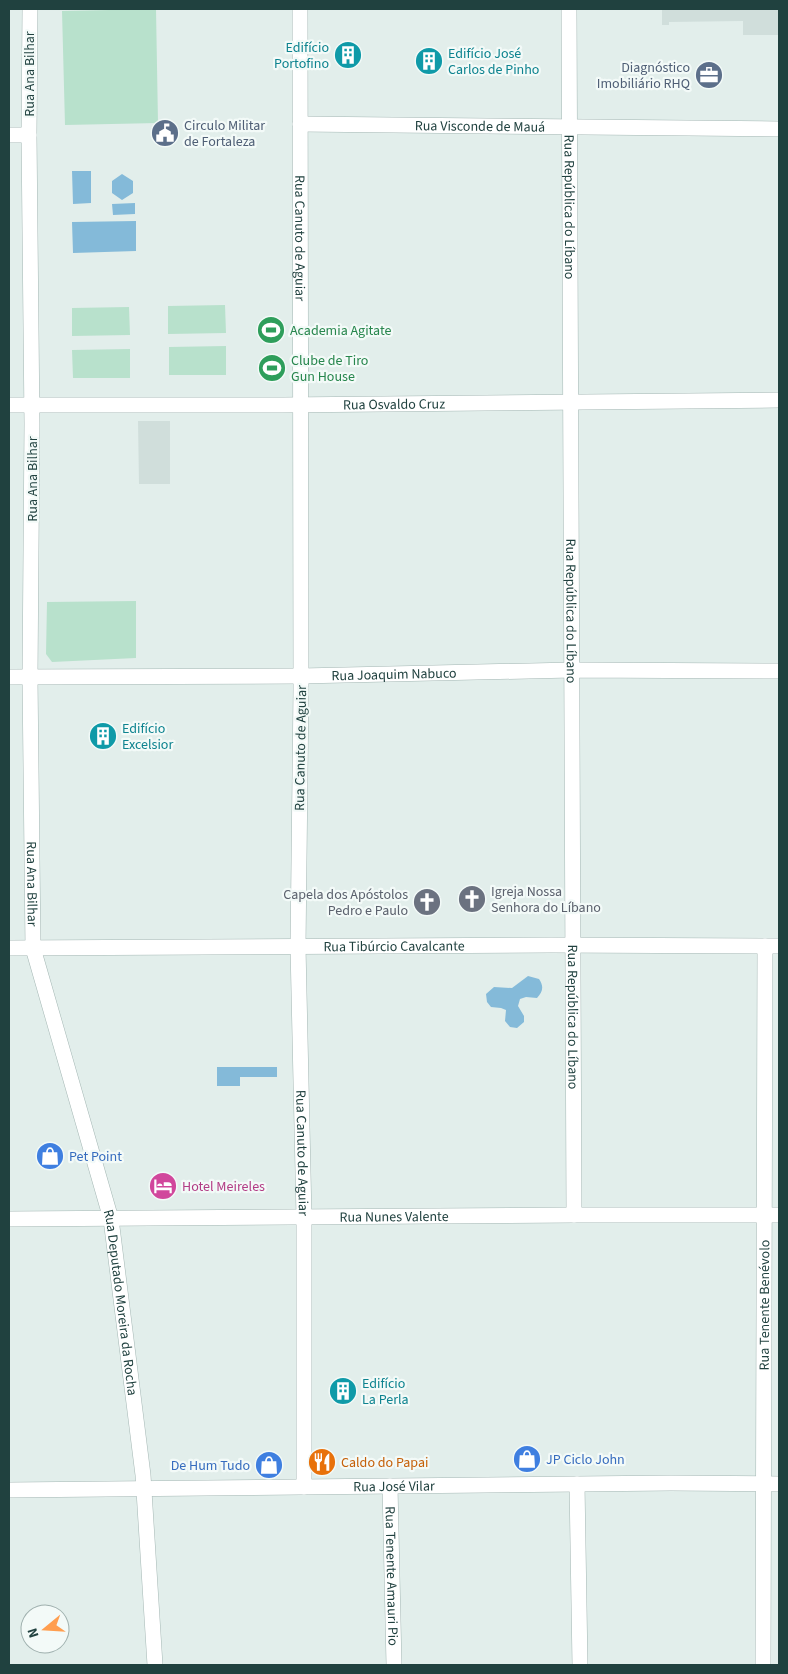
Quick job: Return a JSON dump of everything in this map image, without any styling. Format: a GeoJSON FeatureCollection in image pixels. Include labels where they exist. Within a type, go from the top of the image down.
{"type":"FeatureCollection","features":[{"type":"Feature","properties":{"kind":"street","name":"Rua Ana Bilhar"},"geometry":{"type":"LineString","coordinates":[[30,9],[29,135],[32,405],[30,678],[33,948]]}},
{"type":"Feature","properties":{"kind":"street","name":"Rua Canuto de Aguiar"},"geometry":{"type":"LineString","coordinates":[[300,9],[301,676],[298,947],[304,1217],[304,1487]]}},
{"type":"Feature","properties":{"kind":"street","name":"Rua República do Líbano"},"geometry":{"type":"LineString","coordinates":[[569,9],[574,1215]]}},
{"type":"Feature","properties":{"kind":"street","name":"Rua Visconde de Mauá"},"geometry":{"type":"LineString","coordinates":[[300,124],[779,129]]}},
{"type":"Feature","properties":{"kind":"street"},"geometry":{"type":"LineString","coordinates":[[9,135],[29,135]]}},
{"type":"Feature","properties":{"kind":"street","name":"Rua Osvaldo Cruz"},"geometry":{"type":"LineString","coordinates":[[9,405],[779,400]]}},
{"type":"Feature","properties":{"kind":"street","name":"Rua Joaquim Nabuco"},"geometry":{"type":"LineString","coordinates":[[9,677],[301,676],[572,670],[779,671]]}},
{"type":"Feature","properties":{"kind":"street","name":"Rua Tibúrcio Cavalcante"},"geometry":{"type":"LineString","coordinates":[[9,948],[573,945],[772,946]]}},
{"type":"Feature","properties":{"kind":"street","name":"Rua Tenente Benévolo"},"geometry":{"type":"LineString","coordinates":[[762,1665],[772,1484],[764,1215],[772,946]]}},
{"type":"Feature","properties":{"kind":"street","name":"Rua Deputado Moreira da Rocha"},"geometry":{"type":"LineString","coordinates":[[33,948],[111,1219],[144,1489],[155,1665]]}},
{"type":"Feature","properties":{"kind":"street","name":"Rua Nunes Valente"},"geometry":{"type":"LineString","coordinates":[[9,1219],[779,1215]]}},
{"type":"Feature","properties":{"kind":"street"},"geometry":{"type":"LineString","coordinates":[[577,1484],[580,1665]]}},
{"type":"Feature","properties":{"kind":"street","name":"Rua José Vilar"},"geometry":{"type":"LineString","coordinates":[[9,1490],[577,1484],[772,1484]]}},
{"type":"Feature","properties":{"kind":"street","name":"Rua Tenente Amauri Pio"},"geometry":{"type":"LineString","coordinates":[[390,1486],[394,1665]]}},
{"type":"Feature","properties":{"kind":"shaded area"},"geometry":{"type":"Polygon","coordinates":[[[662,9],[779,9],[779,35],[743,35],[743,21],[669,22],[669,25],[662,25],[662,9]]]}},
{"type":"Feature","properties":{"kind":"shaded area"},"geometry":{"type":"Polygon","coordinates":[[[138,421],[170,421],[170,484],[139,484],[138,421]]]}},
{"type":"Feature","properties":{"kind":"green space"},"geometry":{"type":"Polygon","coordinates":[[[156,9],[158,123],[65,125],[62,11],[156,9]]]}},
{"type":"Feature","properties":{"kind":"green space"},"geometry":{"type":"Polygon","coordinates":[[[225,305],[226,333],[168,334],[168,306],[225,305]]]}},
{"type":"Feature","properties":{"kind":"green space"},"geometry":{"type":"Polygon","coordinates":[[[129,307],[130,335],[72,336],[72,308],[129,307]]]}},
{"type":"Feature","properties":{"kind":"green space"},"geometry":{"type":"Polygon","coordinates":[[[226,346],[226,375],[169,375],[169,347],[226,346]]]}},
{"type":"Feature","properties":{"kind":"green space"},"geometry":{"type":"Polygon","coordinates":[[[130,349],[130,378],[73,378],[72,350],[130,349]]]}},
{"type":"Feature","properties":{"kind":"green space"},"geometry":{"type":"Polygon","coordinates":[[[136,601],[136,658],[52,662],[46,654],[47,602],[136,601]]]}},
{"type":"Feature","properties":{"kind":"water"},"geometry":{"type":"Polygon","coordinates":[[[72,171],[91,171],[91,203],[73,204],[72,171]]]}},
{"type":"Feature","properties":{"kind":"water"},"geometry":{"type":"Polygon","coordinates":[[[122,174],[133,181],[133,193],[122,200],[112,193],[112,181],[122,174]]]}},
{"type":"Feature","properties":{"kind":"water"},"geometry":{"type":"Polygon","coordinates":[[[135,203],[135,214],[113,215],[112,204],[135,203]]]}},
{"type":"Feature","properties":{"kind":"water"},"geometry":{"type":"Polygon","coordinates":[[[136,221],[136,251],[73,253],[72,222],[136,221]]]}},
{"type":"Feature","properties":{"kind":"water"},"geometry":{"type":"Polygon","coordinates":[[[528,976],[539,979],[542,984],[542,991],[537,998],[526,997],[520,999],[518,1006],[524,1016],[524,1022],[517,1028],[510,1027],[505,1021],[506,1010],[491,1007],[487,1002],[486,994],[494,987],[512,988],[528,976]]]}},
{"type":"Feature","properties":{"kind":"water"},"geometry":{"type":"Polygon","coordinates":[[[217,1067],[277,1067],[277,1077],[240,1077],[240,1086],[217,1086],[217,1067]]]}},
{"type":"Feature","properties":{"kind":"place","name":"Edifício Portofino"},"geometry":{"type":"Point","coordinates":[348,55]}},
{"type":"Feature","properties":{"kind":"place","name":"Edifício José Carlos de Pinho"},"geometry":{"type":"Point","coordinates":[429,61]}},
{"type":"Feature","properties":{"kind":"place","name":"Diagnóstico Imobiliário RHQ"},"geometry":{"type":"Point","coordinates":[709,75]}},
{"type":"Feature","properties":{"kind":"place","name":"Circulo Militar de Fortaleza"},"geometry":{"type":"Point","coordinates":[165,133]}},
{"type":"Feature","properties":{"kind":"place","name":"Academia Agitate"},"geometry":{"type":"Point","coordinates":[271,330]}},
{"type":"Feature","properties":{"kind":"place","name":"Clube de Tiro Gun House"},"geometry":{"type":"Point","coordinates":[272,368]}},
{"type":"Feature","properties":{"kind":"place","name":"Edifício Excelsior"},"geometry":{"type":"Point","coordinates":[103,736]}},
{"type":"Feature","properties":{"kind":"place","name":"Igreja Nossa Senhora do Líbano"},"geometry":{"type":"Point","coordinates":[472,899]}},
{"type":"Feature","properties":{"kind":"place","name":"Capela dos Apóstolos Pedro e Paulo"},"geometry":{"type":"Point","coordinates":[427,902]}},
{"type":"Feature","properties":{"kind":"place","name":"Pet Point"},"geometry":{"type":"Point","coordinates":[50,1156]}},
{"type":"Feature","properties":{"kind":"place","name":"Hotel Meireles"},"geometry":{"type":"Point","coordinates":[163,1186]}},
{"type":"Feature","properties":{"kind":"place","name":"Edifício La Perla"},"geometry":{"type":"Point","coordinates":[343,1391]}},
{"type":"Feature","properties":{"kind":"place","name":"JP Ciclo John"},"geometry":{"type":"Point","coordinates":[527,1459]}},
{"type":"Feature","properties":{"kind":"place","name":"Caldo do Papai"},"geometry":{"type":"Point","coordinates":[322,1462]}},
{"type":"Feature","properties":{"kind":"place","name":"De Hum Tudo"},"geometry":{"type":"Point","coordinates":[269,1465]}}]}
